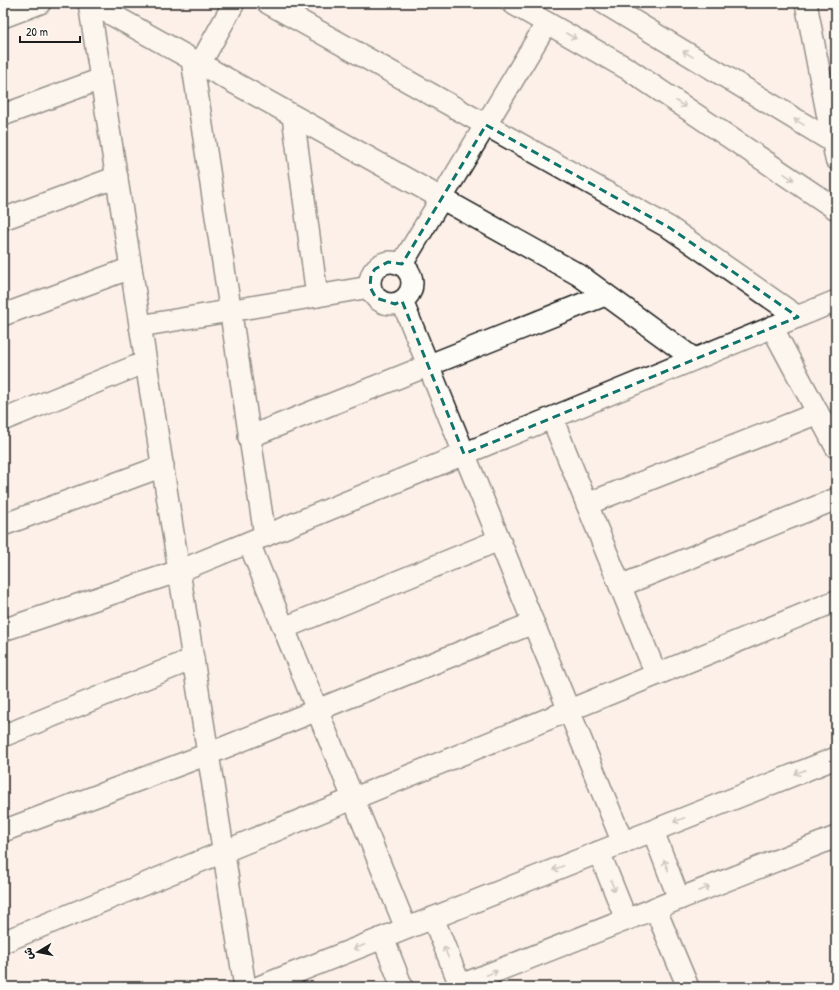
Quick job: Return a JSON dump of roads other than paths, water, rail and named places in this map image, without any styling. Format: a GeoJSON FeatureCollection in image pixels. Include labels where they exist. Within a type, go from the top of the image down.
{"type":"FeatureCollection","features":[{"type":"Feature","properties":{"kind":"street"},"geometry":{"type":"LineString","coordinates":[[3,17],[40,3]]}},
{"type":"Feature","properties":{"kind":"street"},"geometry":{"type":"LineString","coordinates":[[90,3],[579,275],[694,360]]}},
{"type":"Feature","properties":{"kind":"street"},"geometry":{"type":"LineString","coordinates":[[90,3],[245,987]]}},
{"type":"Feature","properties":{"kind":"street"},"geometry":{"type":"LineString","coordinates":[[234,3],[196,62],[249,437],[257,539],[284,628],[406,928]]}},
{"type":"Feature","properties":{"kind":"street"},"geometry":{"type":"LineString","coordinates":[[268,3],[670,228],[798,316]]}},
{"type":"Feature","properties":{"kind":"street"},"geometry":{"type":"LineString","coordinates":[[512,3],[628,69],[836,209]]}},
{"type":"Feature","properties":{"kind":"street"},"geometry":{"type":"LineString","coordinates":[[604,3],[834,150]]}},
{"type":"Feature","properties":{"kind":"street"},"geometry":{"type":"LineString","coordinates":[[806,3],[834,150]]}},
{"type":"Feature","properties":{"kind":"street"},"geometry":{"type":"LineString","coordinates":[[402,264],[547,23]]}},
{"type":"Feature","properties":{"kind":"street"},"geometry":{"type":"LineString","coordinates":[[3,115],[101,79]]}},
{"type":"Feature","properties":{"kind":"street"},"geometry":{"type":"LineString","coordinates":[[293,116],[317,296]]}},
{"type":"Feature","properties":{"kind":"street"},"geometry":{"type":"LineString","coordinates":[[3,219],[117,177]]}},
{"type":"Feature","properties":{"kind":"street"},"geometry":{"type":"LineString","coordinates":[[395,262],[402,264],[408,269],[411,276],[411,290],[408,297],[395,304],[380,302],[372,293],[370,287],[371,275],[381,264],[395,262]]}},
{"type":"Feature","properties":{"kind":"street"},"geometry":{"type":"LineString","coordinates":[[3,315],[131,268]]}},
{"type":"Feature","properties":{"kind":"street"},"geometry":{"type":"LineString","coordinates":[[140,326],[370,287]]}},
{"type":"Feature","properties":{"kind":"street"},"geometry":{"type":"LineString","coordinates":[[249,437],[606,294]]}},
{"type":"Feature","properties":{"kind":"street"},"geometry":{"type":"LineString","coordinates":[[402,301],[623,842]]}},
{"type":"Feature","properties":{"kind":"street"},"geometry":{"type":"LineString","coordinates":[[3,630],[179,571],[836,301]]}},
{"type":"Feature","properties":{"kind":"street"},"geometry":{"type":"LineString","coordinates":[[772,327],[836,447]]}},
{"type":"Feature","properties":{"kind":"street"},"geometry":{"type":"LineString","coordinates":[[3,420],[146,362]]}},
{"type":"Feature","properties":{"kind":"street"},"geometry":{"type":"LineString","coordinates":[[587,504],[818,413]]}},
{"type":"Feature","properties":{"kind":"street"},"geometry":{"type":"LineString","coordinates":[[552,418],[656,674]]}},
{"type":"Feature","properties":{"kind":"street"},"geometry":{"type":"LineString","coordinates":[[3,524],[162,466]]}},
{"type":"Feature","properties":{"kind":"street"},"geometry":{"type":"LineString","coordinates":[[620,586],[836,499]]}},
{"type":"Feature","properties":{"kind":"street"},"geometry":{"type":"LineString","coordinates":[[284,628],[499,540]]}},
{"type":"Feature","properties":{"kind":"street"},"geometry":{"type":"LineString","coordinates":[[3,942],[836,601]]}},
{"type":"Feature","properties":{"kind":"street"},"geometry":{"type":"LineString","coordinates":[[3,831],[208,754],[533,623]]}},
{"type":"Feature","properties":{"kind":"street"},"geometry":{"type":"LineString","coordinates":[[3,736],[193,658]]}},
{"type":"Feature","properties":{"kind":"street"},"geometry":{"type":"LineString","coordinates":[[259,987],[836,758]]}},
{"type":"Feature","properties":{"kind":"street"},"geometry":{"type":"LineString","coordinates":[[652,831],[679,899]]}},
{"type":"Feature","properties":{"kind":"street"},"geometry":{"type":"LineString","coordinates":[[432,918],[458,986],[836,836]]}},
{"type":"Feature","properties":{"kind":"street"},"geometry":{"type":"LineString","coordinates":[[599,852],[626,919]]}},
{"type":"Feature","properties":{"kind":"street"},"geometry":{"type":"LineString","coordinates":[[655,908],[688,987]]}},
{"type":"Feature","properties":{"kind":"street"},"geometry":{"type":"LineString","coordinates":[[382,938],[402,987]]}}]}
